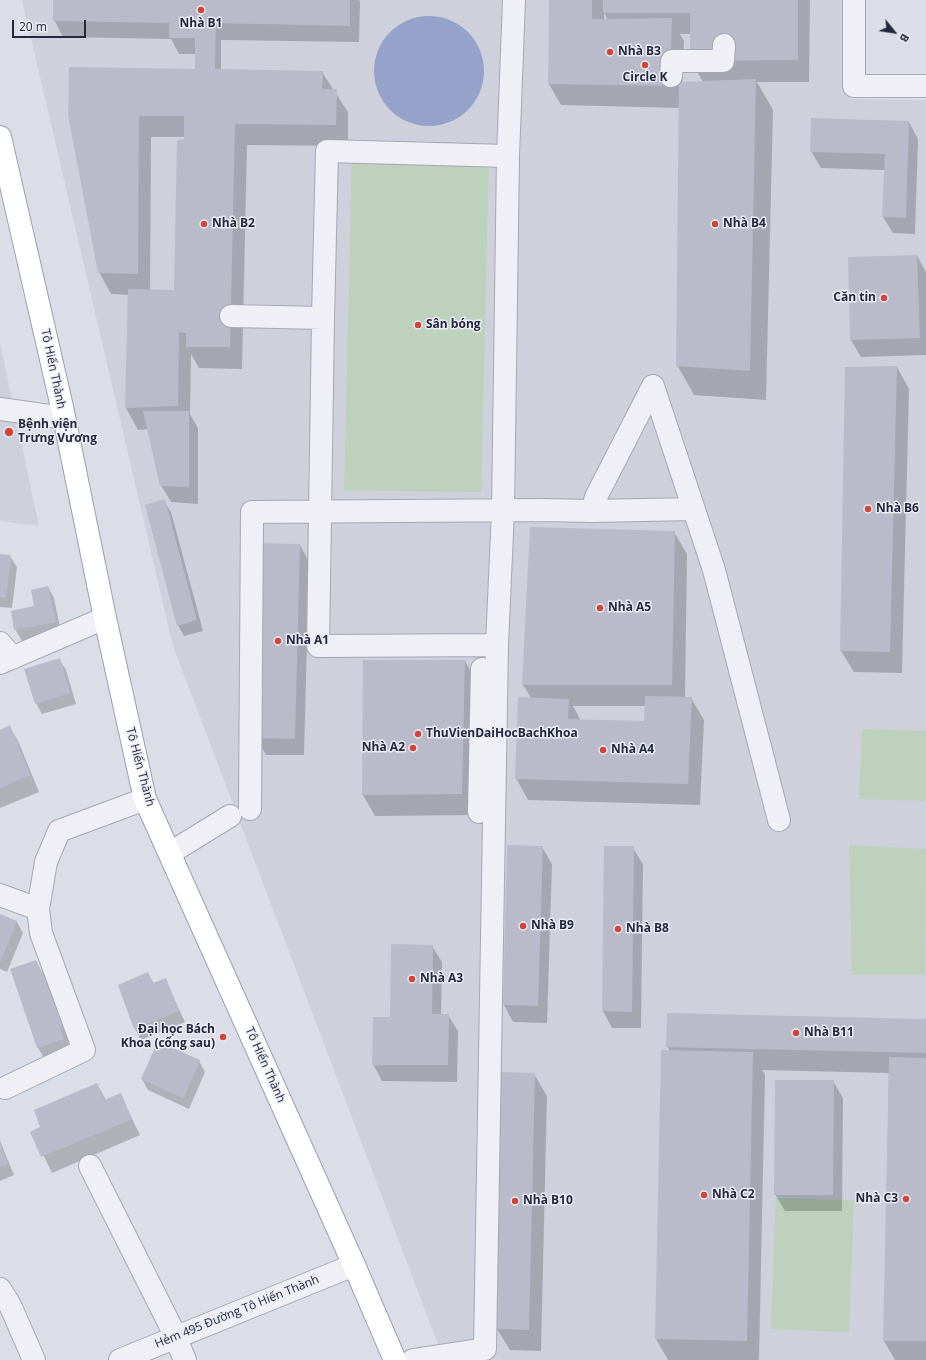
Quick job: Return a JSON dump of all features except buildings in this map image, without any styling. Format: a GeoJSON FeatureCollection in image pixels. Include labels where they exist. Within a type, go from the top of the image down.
{"type":"FeatureCollection","features":[{"type":"Feature","properties":{"kind":"main road","name":"Tô Hiến Thành"},"geometry":{"type":"LineString","coordinates":[[0,137],[64,418],[105,618],[145,799],[354,1265],[395,1360]]}},
{"type":"Feature","properties":{"kind":"street"},"geometry":{"type":"LineString","coordinates":[[478,812],[489,645],[495,511],[501,156],[514,0]]}},
{"type":"Feature","properties":{"kind":"street"},"geometry":{"type":"LineString","coordinates":[[854,0],[854,86],[926,86]]}},
{"type":"Feature","properties":{"kind":"street"},"geometry":{"type":"LineString","coordinates":[[671,76],[672,61],[723,61],[724,45]]}},
{"type":"Feature","properties":{"kind":"street"},"geometry":{"type":"LineString","coordinates":[[489,645],[318,646],[319,510],[327,151],[501,156]]}},
{"type":"Feature","properties":{"kind":"street"},"geometry":{"type":"LineString","coordinates":[[231,316],[323,318]]}},
{"type":"Feature","properties":{"kind":"street"},"geometry":{"type":"LineString","coordinates":[[592,511],[596,497],[653,386],[714,570],[779,820]]}},
{"type":"Feature","properties":{"kind":"street"},"geometry":{"type":"LineString","coordinates":[[0,410],[64,418]]}},
{"type":"Feature","properties":{"kind":"street"},"geometry":{"type":"LineString","coordinates":[[250,809],[252,512],[319,510],[592,511],[693,509]]}},
{"type":"Feature","properties":{"kind":"street"},"geometry":{"type":"LineString","coordinates":[[4,655],[105,618]]}},
{"type":"Feature","properties":{"kind":"street"},"geometry":{"type":"LineString","coordinates":[[413,1360],[485,1349],[489,645]]}},
{"type":"Feature","properties":{"kind":"street"},"geometry":{"type":"LineString","coordinates":[[5,1088],[84,1050],[41,933],[38,909],[46,862],[59,831],[145,799]]}},
{"type":"Feature","properties":{"kind":"street"},"geometry":{"type":"LineString","coordinates":[[170,853],[230,816]]}},
{"type":"Feature","properties":{"kind":"street"},"geometry":{"type":"LineString","coordinates":[[0,895],[38,909]]}},
{"type":"Feature","properties":{"kind":"street"},"geometry":{"type":"LineString","coordinates":[[90,1166],[185,1360]]}},
{"type":"Feature","properties":{"kind":"street","name":"Hẻm 495 Đường Tô Hiến Thành"},"geometry":{"type":"LineString","coordinates":[[120,1360],[354,1265]]}},
{"type":"Feature","properties":{"kind":"street"},"geometry":{"type":"LineString","coordinates":[[0,1290],[10,1305],[34,1360]]}},
{"type":"Feature","properties":{"kind":"shaded area"},"geometry":{"type":"Polygon","coordinates":[[[22,0],[850,0],[849,99],[926,100],[926,1360],[444,1360],[173,646],[22,0]]]}},
{"type":"Feature","properties":{"kind":"shaded area","name":"Bệnh viện Trưng Vương"},"geometry":{"type":"Polygon","coordinates":[[[0,343],[39,526],[0,521],[0,343]]]}},
{"type":"Feature","properties":{"kind":"green space"},"geometry":{"type":"Polygon","coordinates":[[[352,157],[489,159],[481,492],[344,490],[352,157]]]}},
{"type":"Feature","properties":{"kind":"green space"},"geometry":{"type":"Polygon","coordinates":[[[862,729],[926,731],[926,801],[859,799],[862,729]]]}},
{"type":"Feature","properties":{"kind":"green space"},"geometry":{"type":"Polygon","coordinates":[[[849,845],[926,849],[925,975],[852,975],[849,845]]]}},
{"type":"Feature","properties":{"kind":"green space"},"geometry":{"type":"Polygon","coordinates":[[[776,1198],[854,1200],[849,1332],[771,1329],[776,1198]]]}},
{"type":"Feature","properties":{"kind":"water"},"geometry":{"type":"Polygon","coordinates":[[[429,16],[450,20],[468,32],[480,50],[484,71],[480,92],[468,110],[450,122],[429,126],[408,122],[390,110],[378,92],[374,71],[378,50],[390,32],[408,20],[429,16]]]}},
{"type":"Feature","properties":{"kind":"place","name":"Nhà B1"},"geometry":{"type":"Point","coordinates":[201,10]}},
{"type":"Feature","properties":{"kind":"place","name":"Nhà B3"},"geometry":{"type":"Point","coordinates":[610,52]}},
{"type":"Feature","properties":{"kind":"place","name":"Circle K"},"geometry":{"type":"Point","coordinates":[645,65]}},
{"type":"Feature","properties":{"kind":"place","name":"Nhà B2"},"geometry":{"type":"Point","coordinates":[204,224]}},
{"type":"Feature","properties":{"kind":"place","name":"Nhà B4"},"geometry":{"type":"Point","coordinates":[715,224]}},
{"type":"Feature","properties":{"kind":"place","name":"Căn tin"},"geometry":{"type":"Point","coordinates":[884,298]}},
{"type":"Feature","properties":{"kind":"place","name":"Sân bóng"},"geometry":{"type":"Point","coordinates":[418,325]}},
{"type":"Feature","properties":{"kind":"place","name":"Bệnh viện Trưng Vương"},"geometry":{"type":"Point","coordinates":[9,432]}},
{"type":"Feature","properties":{"kind":"place","name":"Nhà B6"},"geometry":{"type":"Point","coordinates":[868,509]}},
{"type":"Feature","properties":{"kind":"place","name":"Nhà A5"},"geometry":{"type":"Point","coordinates":[600,608]}},
{"type":"Feature","properties":{"kind":"place","name":"Nhà A1"},"geometry":{"type":"Point","coordinates":[278,641]}},
{"type":"Feature","properties":{"kind":"place","name":"ThuVienDaiHocBachKhoa"},"geometry":{"type":"Point","coordinates":[418,734]}},
{"type":"Feature","properties":{"kind":"place","name":"Nhà A2"},"geometry":{"type":"Point","coordinates":[413,748]}},
{"type":"Feature","properties":{"kind":"place","name":"Nhà A4"},"geometry":{"type":"Point","coordinates":[603,750]}},
{"type":"Feature","properties":{"kind":"place","name":"Nhà B9"},"geometry":{"type":"Point","coordinates":[523,926]}},
{"type":"Feature","properties":{"kind":"place","name":"Nhà B8"},"geometry":{"type":"Point","coordinates":[618,929]}},
{"type":"Feature","properties":{"kind":"place","name":"Nhà A3"},"geometry":{"type":"Point","coordinates":[412,979]}},
{"type":"Feature","properties":{"kind":"place","name":"Nhà B11"},"geometry":{"type":"Point","coordinates":[796,1033]}},
{"type":"Feature","properties":{"kind":"place","name":"Đại học Bách Khoa (cổng sau)"},"geometry":{"type":"Point","coordinates":[223,1037]}},
{"type":"Feature","properties":{"kind":"place","name":"Nhà C2"},"geometry":{"type":"Point","coordinates":[704,1195]}},
{"type":"Feature","properties":{"kind":"place","name":"Nhà C3"},"geometry":{"type":"Point","coordinates":[906,1199]}},
{"type":"Feature","properties":{"kind":"place","name":"Nhà B10"},"geometry":{"type":"Point","coordinates":[515,1201]}}]}
